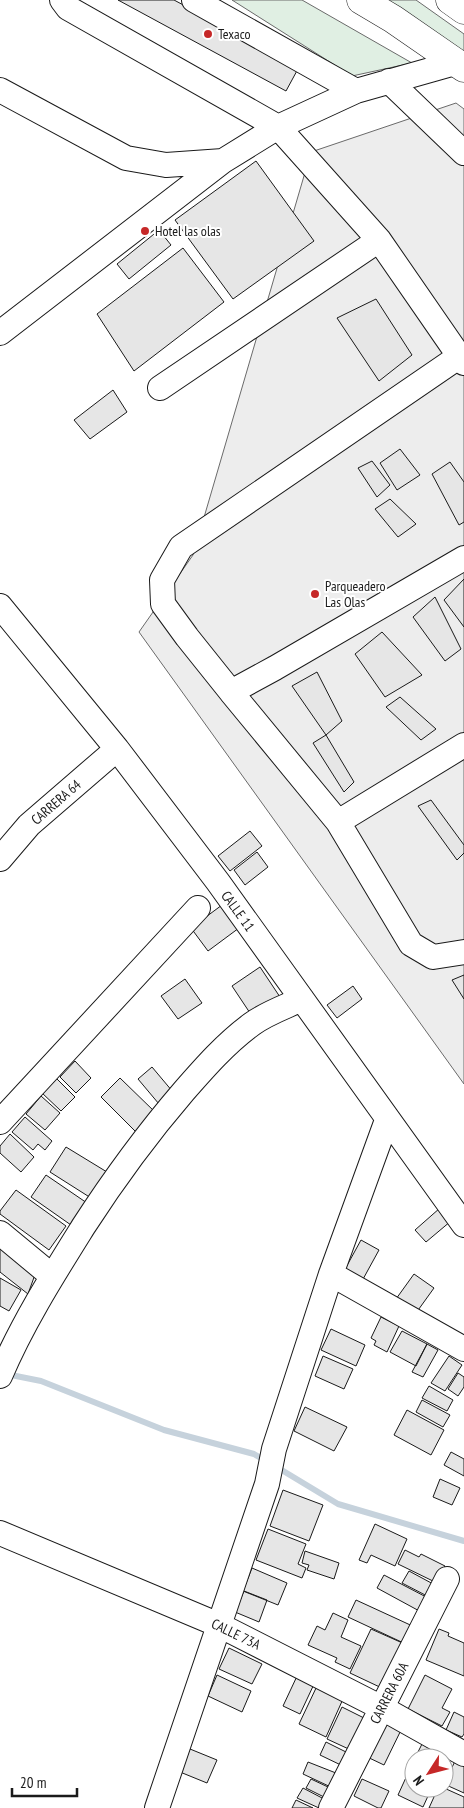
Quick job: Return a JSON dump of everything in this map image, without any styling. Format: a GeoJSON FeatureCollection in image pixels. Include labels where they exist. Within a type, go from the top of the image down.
{"type":"FeatureCollection","features":[{"type":"Feature","properties":{"kind":"main road"},"geometry":{"type":"LineString","coordinates":[[362,0],[460,65]]}},
{"type":"Feature","properties":{"kind":"main road"},"geometry":{"type":"LineString","coordinates":[[450,0],[464,10]]}},
{"type":"Feature","properties":{"kind":"street"},"geometry":{"type":"LineString","coordinates":[[62,0],[68,8],[278,127],[379,240],[462,360],[181,547],[162,580],[163,604],[231,692],[338,822],[411,944],[432,957],[464,952]]}},
{"type":"Feature","properties":{"kind":"street"},"geometry":{"type":"LineString","coordinates":[[194,0],[356,91]]}},
{"type":"Feature","properties":{"kind":"street"},"geometry":{"type":"LineString","coordinates":[[0,333],[223,161],[278,127],[356,91],[460,65]]}},
{"type":"Feature","properties":{"kind":"street"},"geometry":{"type":"LineString","coordinates":[[389,82],[464,152]]}},
{"type":"Feature","properties":{"kind":"street"},"geometry":{"type":"LineString","coordinates":[[0,90],[126,158],[166,165],[223,161]]}},
{"type":"Feature","properties":{"kind":"street"},"geometry":{"type":"LineString","coordinates":[[160,388],[379,240]]}},
{"type":"Feature","properties":{"kind":"street"},"geometry":{"type":"LineString","coordinates":[[231,692],[464,558]]}},
{"type":"Feature","properties":{"kind":"street","name":"CALLE 11"},"geometry":{"type":"LineString","coordinates":[[0,606],[117,749],[218,882],[464,1225]]}},
{"type":"Feature","properties":{"kind":"street"},"geometry":{"type":"LineString","coordinates":[[338,822],[464,745]]}},
{"type":"Feature","properties":{"kind":"street","name":"CARRERA 64"},"geometry":{"type":"LineString","coordinates":[[0,859],[29,825],[117,749]]}},
{"type":"Feature","properties":{"kind":"street"},"geometry":{"type":"LineString","coordinates":[[0,1122],[198,908]]}},
{"type":"Feature","properties":{"kind":"street"},"geometry":{"type":"LineString","coordinates":[[3,1368],[52,1276],[113,1181],[154,1126],[212,1058],[252,1024],[274,1011],[302,999]]}},
{"type":"Feature","properties":{"kind":"street"},"geometry":{"type":"LineString","coordinates":[[157,1808],[268,1484],[274,1449],[331,1274],[387,1120]]}},
{"type":"Feature","properties":{"kind":"street"},"geometry":{"type":"LineString","coordinates":[[0,1232],[52,1276]]}},
{"type":"Feature","properties":{"kind":"street"},"geometry":{"type":"LineString","coordinates":[[331,1274],[464,1349]]}},
{"type":"Feature","properties":{"kind":"street","name":"CALLE 73A"},"geometry":{"type":"LineString","coordinates":[[0,1533],[219,1625],[382,1708],[464,1754]]}},
{"type":"Feature","properties":{"kind":"street","name":"CARRERA 60A"},"geometry":{"type":"LineString","coordinates":[[330,1808],[447,1578]]}},
{"type":"Feature","properties":{"kind":"green space"},"geometry":{"type":"Polygon","coordinates":[[[232,0],[302,0],[412,63],[352,76],[232,0]]]}},
{"type":"Feature","properties":{"kind":"green space"},"geometry":{"type":"Polygon","coordinates":[[[375,0],[416,0],[464,34],[464,53],[375,0]]]}},
{"type":"Feature","properties":{"kind":"shaded area","name":"Parqueadero Las Olas"},"geometry":{"type":"Polygon","coordinates":[[[456,103],[464,109],[464,1084],[139,632],[193,555],[311,152],[456,103]]]}},
{"type":"Feature","properties":{"kind":"building","name":"Texaco"},"geometry":{"type":"Polygon","coordinates":[[[118,0],[174,0],[299,67],[286,91],[118,0]]]}},
{"type":"Feature","properties":{"kind":"building"},"geometry":{"type":"Polygon","coordinates":[[[256,161],[314,241],[233,299],[175,220],[256,161]]]}},
{"type":"Feature","properties":{"kind":"building"},"geometry":{"type":"Polygon","coordinates":[[[159,230],[171,245],[129,279],[117,264],[159,230]]]}},
{"type":"Feature","properties":{"kind":"building"},"geometry":{"type":"Polygon","coordinates":[[[183,248],[224,302],[134,371],[97,314],[183,248]]]}},
{"type":"Feature","properties":{"kind":"building"},"geometry":{"type":"Polygon","coordinates":[[[376,299],[412,355],[379,381],[337,318],[376,299]]]}},
{"type":"Feature","properties":{"kind":"building"},"geometry":{"type":"Polygon","coordinates":[[[113,390],[127,412],[90,439],[74,420],[113,390]]]}},
{"type":"Feature","properties":{"kind":"building"},"geometry":{"type":"Polygon","coordinates":[[[400,449],[420,475],[397,490],[380,463],[400,449]]]}},
{"type":"Feature","properties":{"kind":"building"},"geometry":{"type":"Polygon","coordinates":[[[372,461],[390,485],[377,497],[358,468],[372,461]]]}},
{"type":"Feature","properties":{"kind":"building"},"geometry":{"type":"Polygon","coordinates":[[[450,462],[464,482],[464,522],[459,525],[432,474],[450,462]]]}},
{"type":"Feature","properties":{"kind":"building"},"geometry":{"type":"Polygon","coordinates":[[[390,499],[416,524],[398,537],[375,509],[390,499]]]}},
{"type":"Feature","properties":{"kind":"building"},"geometry":{"type":"Polygon","coordinates":[[[464,579],[464,627],[444,600],[464,579]]]}},
{"type":"Feature","properties":{"kind":"building"},"geometry":{"type":"Polygon","coordinates":[[[435,597],[461,649],[445,661],[413,617],[435,597]]]}},
{"type":"Feature","properties":{"kind":"building"},"geometry":{"type":"Polygon","coordinates":[[[382,632],[422,675],[385,697],[355,654],[382,632]]]}},
{"type":"Feature","properties":{"kind":"building"},"geometry":{"type":"Polygon","coordinates":[[[317,672],[342,721],[326,735],[292,686],[317,672]]]}},
{"type":"Feature","properties":{"kind":"building"},"geometry":{"type":"Polygon","coordinates":[[[400,697],[436,729],[421,740],[386,707],[400,697]]]}},
{"type":"Feature","properties":{"kind":"building"},"geometry":{"type":"Polygon","coordinates":[[[326,735],[354,782],[344,792],[313,743],[326,735]]]}},
{"type":"Feature","properties":{"kind":"building"},"geometry":{"type":"Polygon","coordinates":[[[431,800],[464,845],[464,853],[457,860],[418,806],[431,800]]]}},
{"type":"Feature","properties":{"kind":"building"},"geometry":{"type":"Polygon","coordinates":[[[250,831],[262,846],[230,871],[218,856],[250,831]]]}},
{"type":"Feature","properties":{"kind":"building"},"geometry":{"type":"Polygon","coordinates":[[[257,852],[268,867],[245,885],[234,870],[257,852]]]}},
{"type":"Feature","properties":{"kind":"building"},"geometry":{"type":"Polygon","coordinates":[[[222,905],[239,928],[208,951],[191,928],[222,905]]]}},
{"type":"Feature","properties":{"kind":"building"},"geometry":{"type":"Polygon","coordinates":[[[260,967],[282,1000],[254,1019],[232,986],[260,967]]]}},
{"type":"Feature","properties":{"kind":"building"},"geometry":{"type":"Polygon","coordinates":[[[464,975],[464,999],[452,980],[464,975]]]}},
{"type":"Feature","properties":{"kind":"building"},"geometry":{"type":"Polygon","coordinates":[[[185,979],[202,1003],[178,1019],[161,996],[185,979]]]}},
{"type":"Feature","properties":{"kind":"building"},"geometry":{"type":"Polygon","coordinates":[[[353,986],[362,999],[337,1018],[327,1005],[353,986]]]}},
{"type":"Feature","properties":{"kind":"building"},"geometry":{"type":"Polygon","coordinates":[[[75,1061],[91,1078],[76,1093],[60,1077],[75,1061]]]}},
{"type":"Feature","properties":{"kind":"building"},"geometry":{"type":"Polygon","coordinates":[[[152,1067],[173,1092],[159,1104],[138,1079],[152,1067]]]}},
{"type":"Feature","properties":{"kind":"building"},"geometry":{"type":"Polygon","coordinates":[[[55,1077],[75,1097],[61,1111],[41,1092],[55,1077]]]}},
{"type":"Feature","properties":{"kind":"building"},"geometry":{"type":"Polygon","coordinates":[[[120,1078],[156,1113],[137,1133],[101,1097],[120,1078]]]}},
{"type":"Feature","properties":{"kind":"building"},"geometry":{"type":"Polygon","coordinates":[[[41,1096],[60,1113],[45,1130],[26,1114],[41,1096]]]}},
{"type":"Feature","properties":{"kind":"building"},"geometry":{"type":"Polygon","coordinates":[[[25,1117],[52,1141],[45,1150],[38,1144],[33,1150],[12,1132],[25,1117]]]}},
{"type":"Feature","properties":{"kind":"building"},"geometry":{"type":"Polygon","coordinates":[[[10,1134],[34,1157],[21,1172],[0,1153],[0,1146],[10,1134]]]}},
{"type":"Feature","properties":{"kind":"building"},"geometry":{"type":"Polygon","coordinates":[[[66,1147],[107,1172],[91,1198],[50,1172],[66,1147]]]}},
{"type":"Feature","properties":{"kind":"building"},"geometry":{"type":"Polygon","coordinates":[[[46,1175],[87,1203],[71,1225],[31,1197],[46,1175]]]}},
{"type":"Feature","properties":{"kind":"building"},"geometry":{"type":"Polygon","coordinates":[[[16,1190],[66,1226],[49,1250],[0,1214],[0,1211],[16,1190]]]}},
{"type":"Feature","properties":{"kind":"building"},"geometry":{"type":"Polygon","coordinates":[[[440,1208],[451,1221],[426,1242],[415,1230],[440,1208]]]}},
{"type":"Feature","properties":{"kind":"building"},"geometry":{"type":"Polygon","coordinates":[[[361,1240],[379,1250],[362,1281],[344,1271],[361,1240]]]}},
{"type":"Feature","properties":{"kind":"building"},"geometry":{"type":"Polygon","coordinates":[[[0,1243],[37,1269],[28,1294],[0,1272],[0,1243]]]}},
{"type":"Feature","properties":{"kind":"building"},"geometry":{"type":"Polygon","coordinates":[[[414,1274],[434,1288],[416,1313],[396,1299],[414,1274]]]}},
{"type":"Feature","properties":{"kind":"building"},"geometry":{"type":"Polygon","coordinates":[[[0,1278],[21,1290],[9,1311],[0,1306],[0,1278]]]}},
{"type":"Feature","properties":{"kind":"building"},"geometry":{"type":"Polygon","coordinates":[[[381,1317],[399,1326],[387,1352],[374,1345],[376,1341],[371,1338],[381,1317]]]}},
{"type":"Feature","properties":{"kind":"building"},"geometry":{"type":"Polygon","coordinates":[[[331,1329],[365,1345],[356,1366],[321,1350],[331,1329]]]}},
{"type":"Feature","properties":{"kind":"building"},"geometry":{"type":"Polygon","coordinates":[[[402,1331],[427,1344],[416,1366],[390,1352],[402,1331]]]}},
{"type":"Feature","properties":{"kind":"building"},"geometry":{"type":"Polygon","coordinates":[[[427,1344],[438,1350],[423,1377],[412,1372],[427,1344]]]}},
{"type":"Feature","properties":{"kind":"building"},"geometry":{"type":"Polygon","coordinates":[[[323,1356],[353,1369],[344,1389],[315,1376],[323,1356]]]}},
{"type":"Feature","properties":{"kind":"building"},"geometry":{"type":"Polygon","coordinates":[[[449,1356],[462,1365],[445,1391],[431,1383],[449,1356]]]}},
{"type":"Feature","properties":{"kind":"building"},"geometry":{"type":"Polygon","coordinates":[[[458,1373],[464,1377],[464,1387],[458,1396],[448,1389],[458,1373]]]}},
{"type":"Feature","properties":{"kind":"building"},"geometry":{"type":"Polygon","coordinates":[[[429,1386],[453,1400],[447,1411],[422,1398],[429,1386]]]}},
{"type":"Feature","properties":{"kind":"building"},"geometry":{"type":"Polygon","coordinates":[[[422,1400],[450,1415],[443,1427],[416,1412],[422,1400]]]}},
{"type":"Feature","properties":{"kind":"building"},"geometry":{"type":"Polygon","coordinates":[[[305,1407],[347,1427],[334,1451],[294,1431],[305,1407]]]}},
{"type":"Feature","properties":{"kind":"building"},"geometry":{"type":"Polygon","coordinates":[[[407,1410],[444,1430],[431,1455],[394,1435],[407,1410]]]}},
{"type":"Feature","properties":{"kind":"building"},"geometry":{"type":"Polygon","coordinates":[[[451,1452],[464,1459],[464,1476],[444,1465],[451,1452]]]}},
{"type":"Feature","properties":{"kind":"building"},"geometry":{"type":"Polygon","coordinates":[[[440,1479],[460,1488],[452,1505],[433,1497],[440,1479]]]}},
{"type":"Feature","properties":{"kind":"building"},"geometry":{"type":"Polygon","coordinates":[[[283,1490],[323,1505],[309,1541],[270,1526],[283,1490]]]}},
{"type":"Feature","properties":{"kind":"building"},"geometry":{"type":"Polygon","coordinates":[[[375,1524],[407,1539],[395,1566],[371,1555],[367,1563],[359,1560],[375,1524]]]}},
{"type":"Feature","properties":{"kind":"building"},"geometry":{"type":"Polygon","coordinates":[[[268,1529],[306,1544],[298,1564],[306,1568],[302,1578],[256,1560],[268,1529]]]}},
{"type":"Feature","properties":{"kind":"building"},"geometry":{"type":"Polygon","coordinates":[[[405,1550],[419,1557],[421,1554],[445,1566],[437,1583],[398,1564],[405,1550]]]}},
{"type":"Feature","properties":{"kind":"building"},"geometry":{"type":"Polygon","coordinates":[[[305,1551],[339,1563],[334,1579],[307,1570],[309,1565],[302,1563],[305,1551]]]}},
{"type":"Feature","properties":{"kind":"building"},"geometry":{"type":"Polygon","coordinates":[[[252,1568],[287,1583],[278,1605],[243,1591],[252,1568]]]}},
{"type":"Feature","properties":{"kind":"building"},"geometry":{"type":"Polygon","coordinates":[[[409,1571],[435,1585],[429,1597],[402,1583],[409,1571]]]}},
{"type":"Feature","properties":{"kind":"building"},"geometry":{"type":"Polygon","coordinates":[[[384,1575],[430,1599],[423,1613],[377,1588],[384,1575]]]}},
{"type":"Feature","properties":{"kind":"building"},"geometry":{"type":"Polygon","coordinates":[[[244,1591],[267,1600],[259,1622],[235,1612],[244,1591]]]}},
{"type":"Feature","properties":{"kind":"building"},"geometry":{"type":"Polygon","coordinates":[[[356,1600],[419,1629],[410,1646],[348,1617],[356,1600]]]}},
{"type":"Feature","properties":{"kind":"building"},"geometry":{"type":"Polygon","coordinates":[[[333,1613],[348,1620],[341,1637],[361,1646],[350,1669],[335,1662],[337,1658],[308,1645],[317,1626],[325,1630],[333,1613]]]}},
{"type":"Feature","properties":{"kind":"building"},"geometry":{"type":"Polygon","coordinates":[[[371,1629],[407,1645],[386,1690],[350,1673],[371,1629]]]}},
{"type":"Feature","properties":{"kind":"building"},"geometry":{"type":"Polygon","coordinates":[[[439,1629],[449,1633],[448,1636],[464,1643],[464,1676],[426,1660],[439,1629]]]}},
{"type":"Feature","properties":{"kind":"building"},"geometry":{"type":"Polygon","coordinates":[[[229,1648],[262,1664],[252,1684],[219,1669],[229,1648]]]}},
{"type":"Feature","properties":{"kind":"building"},"geometry":{"type":"Polygon","coordinates":[[[298,1674],[315,1682],[300,1714],[283,1706],[298,1674]]]}},
{"type":"Feature","properties":{"kind":"building"},"geometry":{"type":"Polygon","coordinates":[[[217,1675],[251,1691],[242,1712],[208,1696],[217,1675]]]}},
{"type":"Feature","properties":{"kind":"building"},"geometry":{"type":"Polygon","coordinates":[[[425,1675],[452,1689],[442,1708],[450,1712],[442,1726],[408,1709],[425,1675]]]}},
{"type":"Feature","properties":{"kind":"building"},"geometry":{"type":"Polygon","coordinates":[[[317,1686],[343,1699],[326,1737],[299,1724],[317,1686]]]}},
{"type":"Feature","properties":{"kind":"building"},"geometry":{"type":"Polygon","coordinates":[[[342,1707],[368,1720],[353,1751],[327,1739],[342,1707]]]}},
{"type":"Feature","properties":{"kind":"building"},"geometry":{"type":"Polygon","coordinates":[[[454,1712],[464,1717],[464,1734],[462,1737],[446,1730],[454,1712]]]}},
{"type":"Feature","properties":{"kind":"building"},"geometry":{"type":"Polygon","coordinates":[[[382,1713],[404,1724],[384,1765],[363,1755],[382,1713]]]}},
{"type":"Feature","properties":{"kind":"building"},"geometry":{"type":"Polygon","coordinates":[[[424,1740],[441,1748],[420,1748],[424,1740]]]}},
{"type":"Feature","properties":{"kind":"building"},"geometry":{"type":"Polygon","coordinates":[[[326,1742],[350,1754],[345,1767],[320,1755],[326,1742]]]}},
{"type":"Feature","properties":{"kind":"building"},"geometry":{"type":"Polygon","coordinates":[[[190,1749],[217,1760],[207,1783],[180,1772],[190,1749]]]}},
{"type":"Feature","properties":{"kind":"building"},"geometry":{"type":"Polygon","coordinates":[[[457,1757],[464,1760],[464,1793],[454,1788],[454,1763],[457,1757]]]}},
{"type":"Feature","properties":{"kind":"building"},"geometry":{"type":"Polygon","coordinates":[[[308,1762],[341,1775],[335,1789],[303,1774],[308,1762]]]}},
{"type":"Feature","properties":{"kind":"building"},"geometry":{"type":"Polygon","coordinates":[[[311,1779],[328,1787],[324,1797],[306,1788],[311,1779]]]}},
{"type":"Feature","properties":{"kind":"building"},"geometry":{"type":"Polygon","coordinates":[[[362,1779],[389,1791],[381,1808],[354,1796],[362,1779]]]}},
{"type":"Feature","properties":{"kind":"building"},"geometry":{"type":"Polygon","coordinates":[[[404,1782],[404,1798],[398,1795],[404,1782]]]}},
{"type":"Feature","properties":{"kind":"building"},"geometry":{"type":"Polygon","coordinates":[[[303,1788],[324,1799],[319,1808],[297,1798],[303,1788]]]}},
{"type":"Feature","properties":{"kind":"building"},"geometry":{"type":"Polygon","coordinates":[[[454,1792],[464,1797],[464,1808],[429,1808],[434,1798],[454,1798],[454,1792]]]}},
{"type":"Feature","properties":{"kind":"building"},"geometry":{"type":"Polygon","coordinates":[[[404,1798],[427,1798],[423,1807],[404,1798]]]}},
{"type":"Feature","properties":{"kind":"building"},"geometry":{"type":"Polygon","coordinates":[[[296,1800],[313,1808],[292,1808],[296,1800]]]}},
{"type":"Feature","properties":{"kind":"waterway"},"geometry":{"type":"LineString","coordinates":[[6,1374],[41,1381],[164,1430],[254,1454],[266,1461]]}},
{"type":"Feature","properties":{"kind":"waterway"},"geometry":{"type":"LineString","coordinates":[[275,1466],[338,1504],[464,1541]]}},
{"type":"Feature","properties":{"kind":"place","name":"Texaco"},"geometry":{"type":"Point","coordinates":[208,34]}},
{"type":"Feature","properties":{"kind":"place","name":"Hotel las olas"},"geometry":{"type":"Point","coordinates":[145,231]}},
{"type":"Feature","properties":{"kind":"place","name":"Parqueadero Las Olas"},"geometry":{"type":"Point","coordinates":[315,594]}}]}
